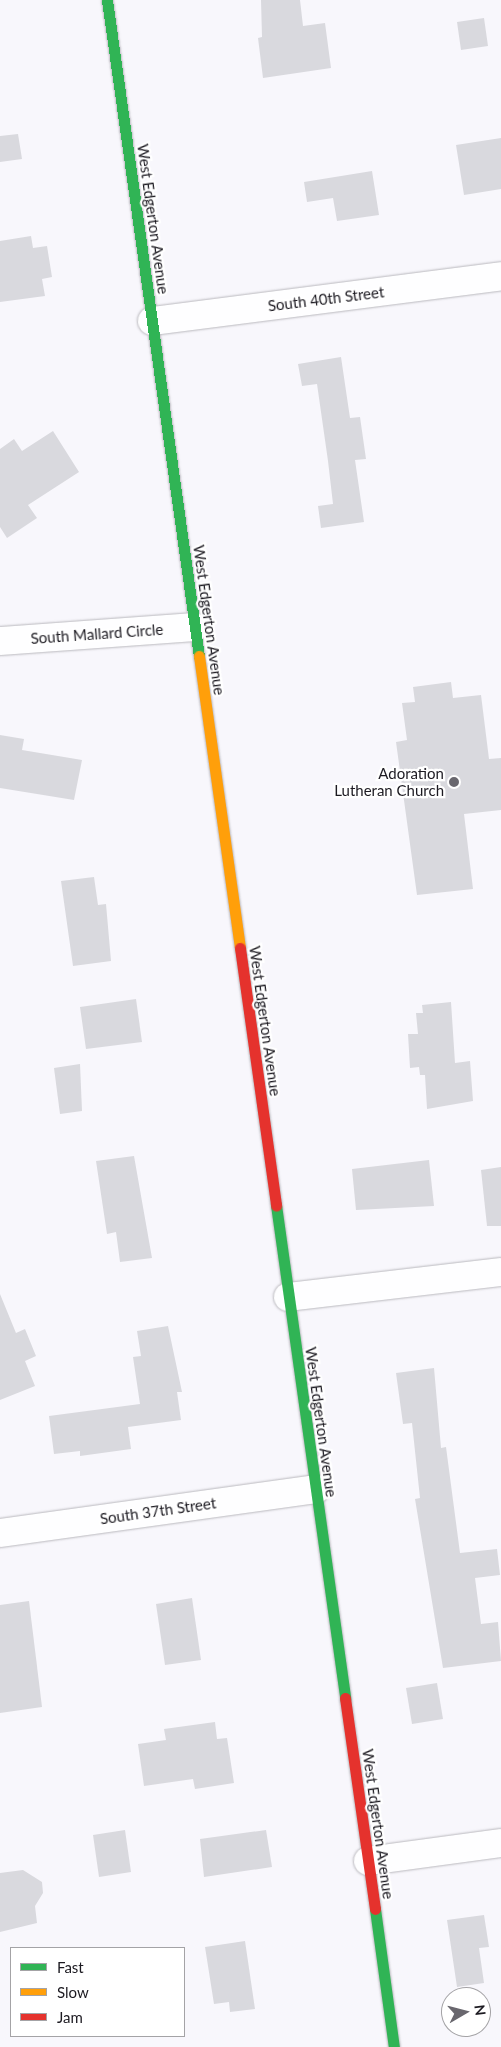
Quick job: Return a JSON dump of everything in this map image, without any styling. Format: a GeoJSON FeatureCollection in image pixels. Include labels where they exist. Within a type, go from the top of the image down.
{"type":"FeatureCollection","features":[{"type":"Feature","properties":{"kind":"street","name":"West Edgerton Avenue"},"geometry":{"type":"LineString","coordinates":[[106,0],[394,2047]]}},
{"type":"Feature","properties":{"kind":"street","name":"South 40th Street"},"geometry":{"type":"LineString","coordinates":[[152,321],[501,276]]}},
{"type":"Feature","properties":{"kind":"street","name":"South Mallard Circle"},"geometry":{"type":"LineString","coordinates":[[0,641],[194,627]]}},
{"type":"Feature","properties":{"kind":"street"},"geometry":{"type":"LineString","coordinates":[[288,1297],[501,1272]]}},
{"type":"Feature","properties":{"kind":"street","name":"South 37th Street"},"geometry":{"type":"LineString","coordinates":[[0,1533],[316,1489]]}},
{"type":"Feature","properties":{"kind":"street"},"geometry":{"type":"LineString","coordinates":[[368,1861],[501,1843]]}},
{"type":"Feature","properties":{"kind":"building"},"geometry":{"type":"Polygon","coordinates":[[[261,0],[300,0],[303,26],[325,23],[331,68],[263,78],[258,38],[262,37],[261,0]]]}},
{"type":"Feature","properties":{"kind":"building"},"geometry":{"type":"Polygon","coordinates":[[[484,18],[488,46],[461,50],[457,22],[484,18]]]}},
{"type":"Feature","properties":{"kind":"building"},"geometry":{"type":"Polygon","coordinates":[[[18,134],[22,159],[0,162],[0,136],[18,134]]]}},
{"type":"Feature","properties":{"kind":"building"},"geometry":{"type":"Polygon","coordinates":[[[501,138],[501,189],[464,195],[456,145],[501,138]]]}},
{"type":"Feature","properties":{"kind":"building"},"geometry":{"type":"Polygon","coordinates":[[[372,171],[379,215],[337,221],[333,198],[307,202],[304,182],[372,171]]]}},
{"type":"Feature","properties":{"kind":"building"},"geometry":{"type":"Polygon","coordinates":[[[31,236],[33,248],[47,246],[52,277],[42,279],[45,296],[0,302],[0,241],[31,236]]]}},
{"type":"Feature","properties":{"kind":"building"},"geometry":{"type":"Polygon","coordinates":[[[341,357],[350,418],[360,417],[366,459],[355,460],[364,522],[321,528],[318,506],[333,504],[328,461],[317,384],[302,386],[298,364],[341,357]]]}},
{"type":"Feature","properties":{"kind":"building"},"geometry":{"type":"Polygon","coordinates":[[[53,431],[79,472],[28,505],[37,518],[7,538],[0,527],[0,449],[14,439],[22,451],[53,431]]]}},
{"type":"Feature","properties":{"kind":"building","name":"Adoration Lutheran Church"},"geometry":{"type":"Polygon","coordinates":[[[451,682],[453,698],[481,695],[489,759],[501,758],[501,810],[464,814],[473,889],[417,895],[396,742],[407,740],[402,703],[415,702],[413,687],[451,682]]]}},
{"type":"Feature","properties":{"kind":"building"},"geometry":{"type":"Polygon","coordinates":[[[0,735],[24,739],[22,750],[82,760],[74,800],[0,788],[0,735]]]}},
{"type":"Feature","properties":{"kind":"building"},"geometry":{"type":"Polygon","coordinates":[[[94,877],[98,905],[106,904],[111,961],[73,966],[61,881],[94,877]]]}},
{"type":"Feature","properties":{"kind":"building"},"geometry":{"type":"Polygon","coordinates":[[[136,999],[142,1042],[86,1049],[80,1007],[136,999]]]}},
{"type":"Feature","properties":{"kind":"building"},"geometry":{"type":"Polygon","coordinates":[[[451,1002],[455,1063],[470,1061],[473,1101],[427,1109],[425,1075],[420,1075],[419,1067],[410,1068],[408,1034],[418,1034],[416,1013],[423,1013],[422,1005],[451,1002]]]}},
{"type":"Feature","properties":{"kind":"building"},"geometry":{"type":"Polygon","coordinates":[[[80,1064],[82,1111],[60,1114],[54,1068],[80,1064]]]}},
{"type":"Feature","properties":{"kind":"building"},"geometry":{"type":"Polygon","coordinates":[[[134,1156],[152,1258],[120,1262],[116,1232],[107,1234],[96,1161],[134,1156]]]}},
{"type":"Feature","properties":{"kind":"building"},"geometry":{"type":"Polygon","coordinates":[[[429,1160],[434,1206],[356,1210],[352,1169],[429,1160]]]}},
{"type":"Feature","properties":{"kind":"building"},"geometry":{"type":"Polygon","coordinates":[[[501,1167],[501,1226],[487,1226],[481,1170],[501,1167]]]}},
{"type":"Feature","properties":{"kind":"building"},"geometry":{"type":"Polygon","coordinates":[[[0,1294],[16,1333],[25,1329],[36,1356],[25,1361],[35,1386],[0,1400],[0,1294]]]}},
{"type":"Feature","properties":{"kind":"building"},"geometry":{"type":"Polygon","coordinates":[[[168,1326],[182,1392],[177,1392],[181,1420],[128,1427],[131,1449],[80,1456],[80,1451],[54,1454],[49,1416],[140,1404],[133,1357],[141,1356],[137,1331],[168,1326]]]}},
{"type":"Feature","properties":{"kind":"building"},"geometry":{"type":"Polygon","coordinates":[[[434,1368],[441,1448],[446,1447],[460,1553],[497,1549],[500,1575],[475,1578],[481,1624],[498,1622],[501,1661],[443,1668],[415,1499],[420,1498],[412,1423],[403,1424],[396,1373],[434,1368]]]}},
{"type":"Feature","properties":{"kind":"building"},"geometry":{"type":"Polygon","coordinates":[[[192,1598],[201,1660],[165,1665],[156,1604],[192,1598]]]}},
{"type":"Feature","properties":{"kind":"building"},"geometry":{"type":"Polygon","coordinates":[[[29,1601],[42,1707],[0,1713],[0,1605],[29,1601]]]}},
{"type":"Feature","properties":{"kind":"building"},"geometry":{"type":"Polygon","coordinates":[[[437,1683],[443,1719],[412,1724],[406,1688],[437,1683]]]}},
{"type":"Feature","properties":{"kind":"building"},"geometry":{"type":"Polygon","coordinates":[[[215,1722],[217,1739],[227,1738],[234,1783],[195,1789],[193,1779],[144,1786],[138,1744],[166,1740],[164,1729],[215,1722]]]}},
{"type":"Feature","properties":{"kind":"building"},"geometry":{"type":"Polygon","coordinates":[[[125,1830],[131,1872],[99,1877],[93,1835],[125,1830]]]}},
{"type":"Feature","properties":{"kind":"building"},"geometry":{"type":"Polygon","coordinates":[[[266,1830],[272,1867],[204,1877],[200,1839],[266,1830]]]}},
{"type":"Feature","properties":{"kind":"building"},"geometry":{"type":"Polygon","coordinates":[[[23,1870],[42,1882],[43,1893],[35,1906],[37,1923],[0,1932],[0,1873],[23,1870]]]}},
{"type":"Feature","properties":{"kind":"building"},"geometry":{"type":"Polygon","coordinates":[[[484,1915],[489,1947],[479,1948],[484,1983],[457,1987],[447,1920],[484,1915]]]}},
{"type":"Feature","properties":{"kind":"building"},"geometry":{"type":"Polygon","coordinates":[[[245,1941],[255,2009],[230,2012],[229,2002],[214,2004],[205,1947],[245,1941]]]}},
{"type":"Feature","properties":{"kind":"traffic: fast"},"geometry":{"type":"LineString","coordinates":[[107,0],[199,656]]}},
{"type":"Feature","properties":{"kind":"traffic: fast"},"geometry":{"type":"LineString","coordinates":[[276,1205],[345,1698]]}},
{"type":"Feature","properties":{"kind":"traffic: fast"},"geometry":{"type":"LineString","coordinates":[[375,1909],[394,2047]]}},
{"type":"Feature","properties":{"kind":"traffic: slow"},"geometry":{"type":"LineString","coordinates":[[199,656],[240,948]]}},
{"type":"Feature","properties":{"kind":"traffic: jam"},"geometry":{"type":"LineString","coordinates":[[240,948],[276,1205]]}},
{"type":"Feature","properties":{"kind":"traffic: jam"},"geometry":{"type":"LineString","coordinates":[[345,1698],[375,1909]]}},
{"type":"Feature","properties":{"kind":"place","name":"Adoration Lutheran Church"},"geometry":{"type":"Point","coordinates":[454,782]}}]}
